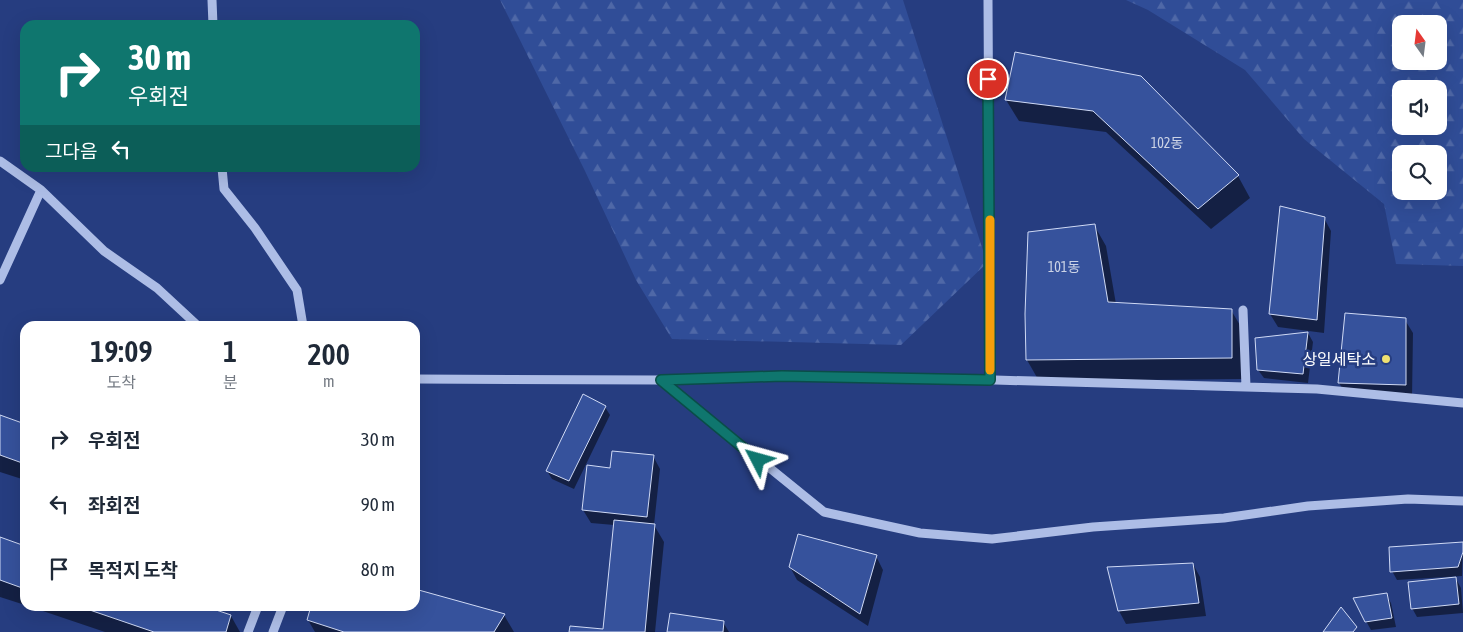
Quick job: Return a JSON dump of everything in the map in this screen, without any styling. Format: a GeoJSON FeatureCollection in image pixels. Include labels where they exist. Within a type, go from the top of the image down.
{"type":"FeatureCollection","features":[{"type":"Feature","properties":{"kind":"street"},"geometry":{"type":"LineString","coordinates":[[212,0],[213,20]]}},
{"type":"Feature","properties":{"kind":"street"},"geometry":{"type":"LineString","coordinates":[[988,0],[990,380]]}},
{"type":"Feature","properties":{"kind":"street"},"geometry":{"type":"LineString","coordinates":[[0,160],[41,190],[104,251],[157,288],[193,321]]}},
{"type":"Feature","properties":{"kind":"street"},"geometry":{"type":"LineString","coordinates":[[222,172],[224,189],[255,228],[297,290],[302,321]]}},
{"type":"Feature","properties":{"kind":"street"},"geometry":{"type":"LineString","coordinates":[[0,280],[41,190]]}},
{"type":"Feature","properties":{"kind":"street"},"geometry":{"type":"LineString","coordinates":[[1242,310],[1246,387]]}},
{"type":"Feature","properties":{"kind":"street"},"geometry":{"type":"LineString","coordinates":[[420,379],[661,380],[782,376],[990,380],[1317,389],[1463,403]]}},
{"type":"Feature","properties":{"kind":"street"},"geometry":{"type":"LineString","coordinates":[[661,380],[824,512],[920,533],[992,539],[1093,527],[1224,518],[1308,506],[1408,499],[1463,501]]}},
{"type":"Feature","properties":{"kind":"street"},"geometry":{"type":"LineString","coordinates":[[248,632],[254,611]]}},
{"type":"Feature","properties":{"kind":"street"},"geometry":{"type":"LineString","coordinates":[[273,632],[281,611]]}},
{"type":"Feature","properties":{"kind":"green space"},"geometry":{"type":"Polygon","coordinates":[[[500,0],[903,0],[987,263],[901,345],[672,339],[636,280],[585,171],[500,0]]]}},
{"type":"Feature","properties":{"kind":"green space"},"geometry":{"type":"Polygon","coordinates":[[[1126,0],[1463,0],[1463,266],[1396,264],[1384,204],[1304,139],[1245,70],[1148,10],[1126,0]]]}},
{"type":"Feature","properties":{"kind":"building"},"geometry":{"type":"Polygon","coordinates":[[[1015,52],[1141,76],[1239,175],[1198,209],[1093,111],[1005,100],[1015,52]]]}},
{"type":"Feature","properties":{"kind":"building"},"geometry":{"type":"Polygon","coordinates":[[[1280,206],[1325,217],[1317,320],[1269,314],[1280,206]]]}},
{"type":"Feature","properties":{"kind":"building"},"geometry":{"type":"Polygon","coordinates":[[[1095,224],[1108,302],[1232,309],[1232,358],[1026,360],[1025,314],[1028,232],[1095,224]]]}},
{"type":"Feature","properties":{"kind":"building"},"geometry":{"type":"Polygon","coordinates":[[[1345,313],[1406,318],[1406,385],[1338,383],[1345,313]]]}},
{"type":"Feature","properties":{"kind":"building"},"geometry":{"type":"Polygon","coordinates":[[[1308,332],[1303,374],[1257,370],[1255,338],[1308,332]]]}},
{"type":"Feature","properties":{"kind":"building"},"geometry":{"type":"Polygon","coordinates":[[[583,394],[606,406],[569,481],[546,471],[583,394]]]}},
{"type":"Feature","properties":{"kind":"building"},"geometry":{"type":"Polygon","coordinates":[[[0,415],[20,422],[20,462],[0,455],[0,415]]]}},
{"type":"Feature","properties":{"kind":"building"},"geometry":{"type":"Polygon","coordinates":[[[612,451],[654,455],[647,517],[582,510],[587,465],[610,468],[612,451]]]}},
{"type":"Feature","properties":{"kind":"building"},"geometry":{"type":"Polygon","coordinates":[[[614,520],[655,524],[645,632],[569,632],[570,626],[603,629],[614,520]]]}},
{"type":"Feature","properties":{"kind":"building"},"geometry":{"type":"Polygon","coordinates":[[[798,534],[877,555],[860,614],[789,567],[798,534]]]}},
{"type":"Feature","properties":{"kind":"building"},"geometry":{"type":"Polygon","coordinates":[[[0,537],[20,544],[20,587],[0,580],[0,537]]]}},
{"type":"Feature","properties":{"kind":"building"},"geometry":{"type":"Polygon","coordinates":[[[1463,542],[1463,552],[1458,567],[1390,572],[1389,547],[1463,542]]]}},
{"type":"Feature","properties":{"kind":"building"},"geometry":{"type":"Polygon","coordinates":[[[1193,563],[1199,603],[1118,611],[1107,567],[1193,563]]]}},
{"type":"Feature","properties":{"kind":"building"},"geometry":{"type":"Polygon","coordinates":[[[1456,577],[1459,604],[1411,609],[1408,582],[1456,577]]]}},
{"type":"Feature","properties":{"kind":"building"},"geometry":{"type":"Polygon","coordinates":[[[420,590],[505,614],[494,632],[344,632],[307,620],[310,611],[420,611],[420,590]]]}},
{"type":"Feature","properties":{"kind":"building"},"geometry":{"type":"Polygon","coordinates":[[[1387,593],[1392,618],[1365,622],[1353,598],[1387,593]]]}},
{"type":"Feature","properties":{"kind":"building"},"geometry":{"type":"Polygon","coordinates":[[[1341,607],[1357,627],[1353,632],[1323,632],[1341,607]]]}},
{"type":"Feature","properties":{"kind":"building"},"geometry":{"type":"Polygon","coordinates":[[[93,611],[219,611],[231,615],[226,632],[154,632],[93,611]]]}},
{"type":"Feature","properties":{"kind":"building"},"geometry":{"type":"Polygon","coordinates":[[[670,613],[724,621],[723,632],[667,632],[670,613]]]}},
{"type":"Feature","properties":{"kind":"slow traffic"},"geometry":{"type":"LineString","coordinates":[[990,220],[990,370]]}},
{"type":"Feature","properties":{"kind":"place","name":"상일세탁소"},"geometry":{"type":"Point","coordinates":[1386,359]}},
{"type":"Feature","properties":{"kind":"route"},"geometry":{"type":"LineString","coordinates":[[758,460],[661,380],[782,376],[990,380],[988,79]]}}]}
